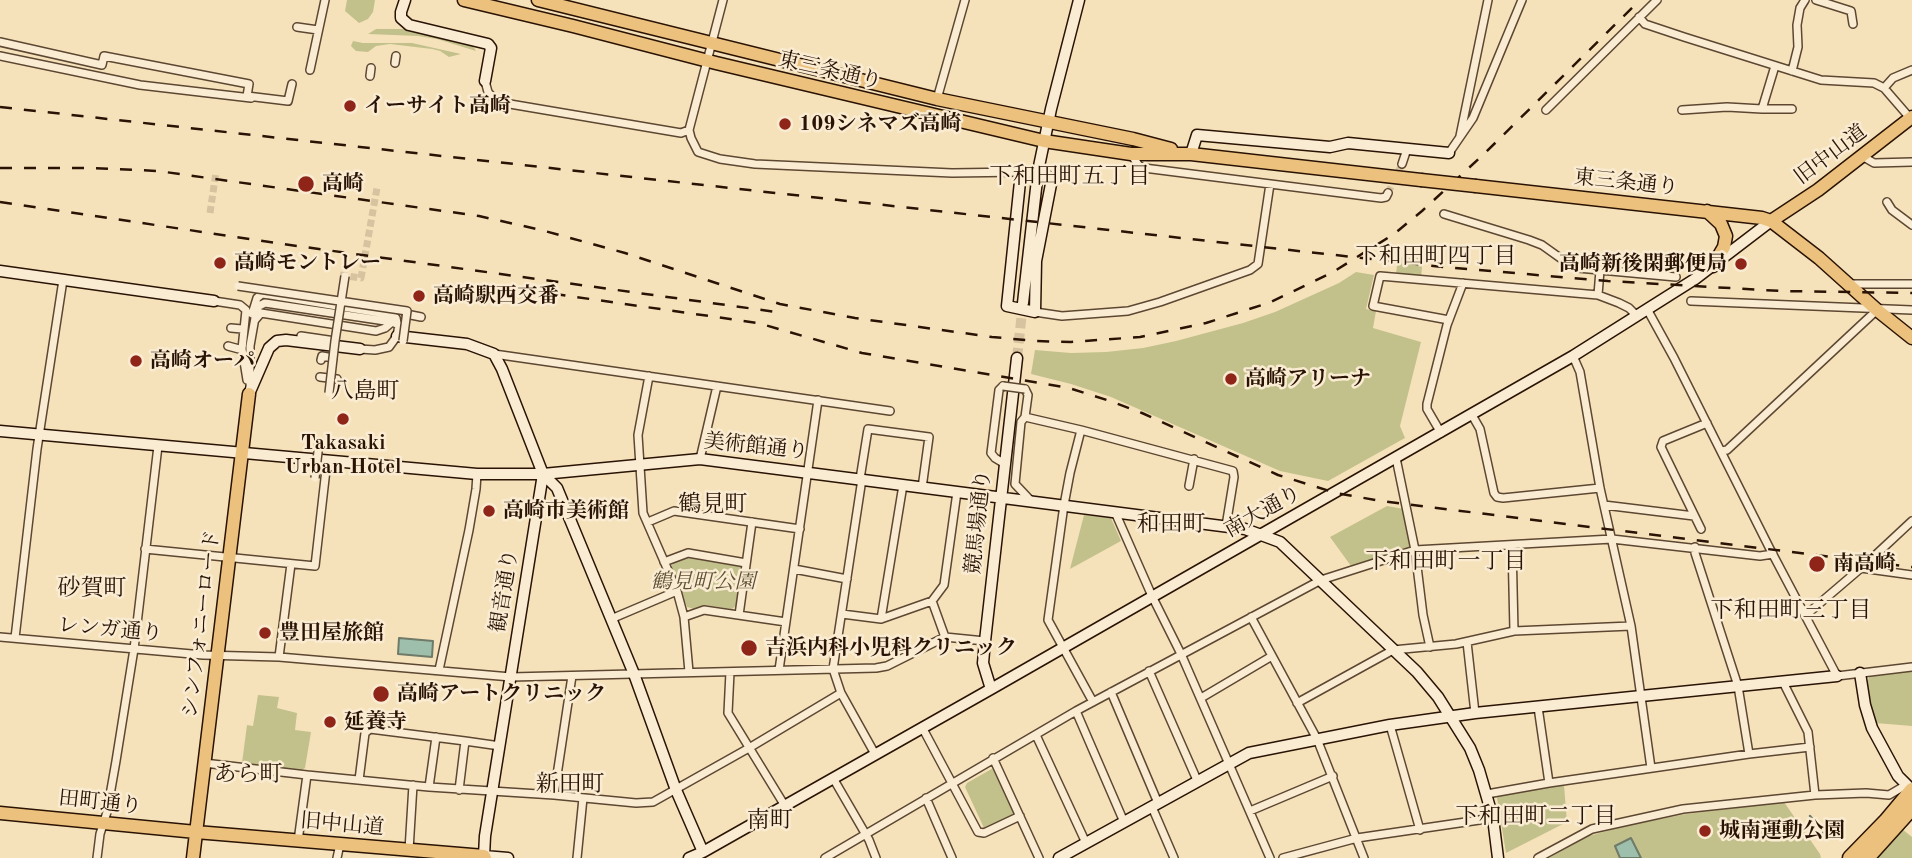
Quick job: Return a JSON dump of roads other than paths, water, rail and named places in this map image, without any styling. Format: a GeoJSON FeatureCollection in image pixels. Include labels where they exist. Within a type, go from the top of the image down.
{"type":"FeatureCollection","features":[{"type":"Feature","properties":{"kind":"highway"},"geometry":{"type":"LineString","coordinates":[[1850,858],[1886,821],[1910,789]]}},
{"type":"Feature","properties":{"kind":"highway"},"geometry":{"type":"LineString","coordinates":[[1867,858],[1912,808]]}},
{"type":"Feature","properties":{"kind":"main road","name":"東三条通り"},"geometry":{"type":"LineString","coordinates":[[464,0],[1044,141],[1131,154],[1191,154],[1707,211],[1771,221]]}},
{"type":"Feature","properties":{"kind":"main road","name":"東三条通り"},"geometry":{"type":"LineString","coordinates":[[538,0],[573,4],[712,43],[937,99],[1133,139],[1191,154]]}},
{"type":"Feature","properties":{"kind":"main road","name":"旧中山道"},"geometry":{"type":"LineString","coordinates":[[1771,221],[1818,190],[1911,117]]}},
{"type":"Feature","properties":{"kind":"main road"},"geometry":{"type":"LineString","coordinates":[[1707,211],[1721,224],[1726,236],[1724,247],[1713,265]]}},
{"type":"Feature","properties":{"kind":"main road"},"geometry":{"type":"LineString","coordinates":[[1771,221],[1819,258],[1912,338]]}},
{"type":"Feature","properties":{"kind":"main road","name":"シンフォニーロード"},"geometry":{"type":"LineString","coordinates":[[193,858],[249,394]]}},
{"type":"Feature","properties":{"kind":"main road","name":"田町通り"},"geometry":{"type":"LineString","coordinates":[[0,813],[196,832]]}},
{"type":"Feature","properties":{"kind":"main road","name":"旧中山道"},"geometry":{"type":"LineString","coordinates":[[196,832],[484,857]]}},
{"type":"Feature","properties":{"kind":"street"},"geometry":{"type":"LineString","coordinates":[[310,70],[325,0]]}},
{"type":"Feature","properties":{"kind":"street"},"geometry":{"type":"LineString","coordinates":[[405,0],[401,18],[409,25],[488,44],[491,48],[485,81],[488,92],[496,101],[681,133],[689,130]]}},
{"type":"Feature","properties":{"kind":"street"},"geometry":{"type":"LineString","coordinates":[[723,0],[689,130],[698,152],[720,159],[744,162],[952,173],[1038,171],[1052,179],[1036,261],[1034,312]]}},
{"type":"Feature","properties":{"kind":"street"},"geometry":{"type":"LineString","coordinates":[[937,99],[965,0]]}},
{"type":"Feature","properties":{"kind":"street"},"geometry":{"type":"LineString","coordinates":[[1023,303],[1038,171],[1079,0]]}},
{"type":"Feature","properties":{"kind":"street"},"geometry":{"type":"LineString","coordinates":[[1459,140],[1488,0]]}},
{"type":"Feature","properties":{"kind":"street"},"geometry":{"type":"LineString","coordinates":[[1191,154],[1197,135],[1330,147],[1348,144],[1449,153],[1474,118],[1522,0]]}},
{"type":"Feature","properties":{"kind":"street"},"geometry":{"type":"LineString","coordinates":[[1546,110],[1657,0]]}},
{"type":"Feature","properties":{"kind":"street"},"geometry":{"type":"LineString","coordinates":[[1792,71],[1798,47],[1797,25],[1800,8],[1805,0]]}},
{"type":"Feature","properties":{"kind":"street"},"geometry":{"type":"LineString","coordinates":[[1816,0],[1850,11],[1853,24]]}},
{"type":"Feature","properties":{"kind":"street"},"geometry":{"type":"LineString","coordinates":[[1639,17],[1645,24],[1828,82],[1874,83],[1884,88],[1911,117]]}},
{"type":"Feature","properties":{"kind":"street"},"geometry":{"type":"LineString","coordinates":[[297,27],[318,30]]}},
{"type":"Feature","properties":{"kind":"street"},"geometry":{"type":"LineString","coordinates":[[0,42],[102,65],[104,56],[249,84],[247,96],[288,100],[292,83]]}},
{"type":"Feature","properties":{"kind":"street"},"geometry":{"type":"LineString","coordinates":[[0,56],[140,85],[293,103]]}},
{"type":"Feature","properties":{"kind":"street"},"geometry":{"type":"LineString","coordinates":[[1762,110],[1775,66]]}},
{"type":"Feature","properties":{"kind":"street"},"geometry":{"type":"LineString","coordinates":[[1884,88],[1893,79],[1912,69]]}},
{"type":"Feature","properties":{"kind":"street"},"geometry":{"type":"LineString","coordinates":[[1682,110],[1727,107],[1762,110],[1792,108]]}},
{"type":"Feature","properties":{"kind":"street"},"geometry":{"type":"LineString","coordinates":[[1402,164],[1407,149]]}},
{"type":"Feature","properties":{"kind":"street"},"geometry":{"type":"LineString","coordinates":[[1131,154],[1139,166],[1144,168],[1381,198],[1388,193]]}},
{"type":"Feature","properties":{"kind":"street"},"geometry":{"type":"LineString","coordinates":[[1862,156],[1874,163],[1912,162]]}},
{"type":"Feature","properties":{"kind":"street"},"geometry":{"type":"LineString","coordinates":[[1021,172],[1007,306],[1062,316],[1128,312],[1250,270],[1258,264],[1270,184]]}},
{"type":"Feature","properties":{"kind":"street"},"geometry":{"type":"LineString","coordinates":[[1887,202],[1912,225]]}},
{"type":"Feature","properties":{"kind":"street"},"geometry":{"type":"LineString","coordinates":[[1444,214],[1530,240],[1578,268],[1676,277]]}},
{"type":"Feature","properties":{"kind":"street","name":"南大通り"},"geometry":{"type":"LineString","coordinates":[[689,858],[705,855],[833,778],[1573,356],[1713,265],[1771,221]]}},
{"type":"Feature","properties":{"kind":"street"},"geometry":{"type":"LineString","coordinates":[[1598,295],[1600,270]]}},
{"type":"Feature","properties":{"kind":"street"},"geometry":{"type":"LineString","coordinates":[[0,271],[240,305],[246,310],[242,349],[249,394]]}},
{"type":"Feature","properties":{"kind":"street"},"geometry":{"type":"LineString","coordinates":[[329,393],[334,379],[335,341],[345,276]]}},
{"type":"Feature","properties":{"kind":"street"},"geometry":{"type":"LineString","coordinates":[[1449,320],[1374,306],[1380,276],[1598,295],[1619,303],[1637,316]]}},
{"type":"Feature","properties":{"kind":"street"},"geometry":{"type":"LineString","coordinates":[[15,638],[40,434],[63,280]]}},
{"type":"Feature","properties":{"kind":"street"},"geometry":{"type":"LineString","coordinates":[[1441,433],[1427,409],[1427,404],[1449,320],[1463,283]]}},
{"type":"Feature","properties":{"kind":"street"},"geometry":{"type":"LineString","coordinates":[[1849,284],[1912,285]]}},
{"type":"Feature","properties":{"kind":"street"},"geometry":{"type":"LineString","coordinates":[[238,286],[407,311],[403,341],[402,339],[382,350],[277,341],[269,348],[249,394]]}},
{"type":"Feature","properties":{"kind":"street"},"geometry":{"type":"LineString","coordinates":[[249,394],[250,363],[250,346],[254,320],[261,313],[376,331],[394,323],[396,318],[392,315],[262,295],[255,302],[251,320],[247,345],[250,363]]}},
{"type":"Feature","properties":{"kind":"street"},"geometry":{"type":"LineString","coordinates":[[1690,301],[1912,310]]}},
{"type":"Feature","properties":{"kind":"street"},"geometry":{"type":"LineString","coordinates":[[1647,309],[1836,676]]}},
{"type":"Feature","properties":{"kind":"street"},"geometry":{"type":"LineString","coordinates":[[1722,451],[1727,450],[1877,310]]}},
{"type":"Feature","properties":{"kind":"street"},"geometry":{"type":"LineString","coordinates":[[406,314],[421,317]]}},
{"type":"Feature","properties":{"kind":"street"},"geometry":{"type":"LineString","coordinates":[[394,323],[399,325],[402,339]]}},
{"type":"Feature","properties":{"kind":"street"},"geometry":{"type":"LineString","coordinates":[[231,328],[242,330]]}},
{"type":"Feature","properties":{"kind":"street"},"geometry":{"type":"LineString","coordinates":[[301,336],[335,341]]}},
{"type":"Feature","properties":{"kind":"street"},"geometry":{"type":"LineString","coordinates":[[402,339],[467,344],[494,354],[890,411]]}},
{"type":"Feature","properties":{"kind":"street"},"geometry":{"type":"LineString","coordinates":[[228,346],[239,349]]}},
{"type":"Feature","properties":{"kind":"street"},"geometry":{"type":"LineString","coordinates":[[494,354],[543,474],[556,486],[634,674],[676,790],[705,855]]}},
{"type":"Feature","properties":{"kind":"street"},"geometry":{"type":"LineString","coordinates":[[321,360],[322,356],[334,360]]}},
{"type":"Feature","properties":{"kind":"street"},"geometry":{"type":"LineString","coordinates":[[1573,356],[1580,372],[1600,488],[1631,626],[1651,768]]}},
{"type":"Feature","properties":{"kind":"street","name":"競馬場通り"},"geometry":{"type":"LineString","coordinates":[[991,689],[983,663],[1017,358]]}},
{"type":"Feature","properties":{"kind":"street"},"geometry":{"type":"LineString","coordinates":[[649,376],[638,435],[643,513],[677,591],[684,617],[689,672]]}},
{"type":"Feature","properties":{"kind":"street"},"geometry":{"type":"LineString","coordinates":[[320,377],[334,379]]}},
{"type":"Feature","properties":{"kind":"street"},"geometry":{"type":"LineString","coordinates":[[699,459],[717,386]]}},
{"type":"Feature","properties":{"kind":"street"},"geometry":{"type":"LineString","coordinates":[[1004,464],[991,453],[999,390],[1003,386],[1025,389],[1028,395],[1025,416],[1021,422],[1015,484],[1032,501]]}},
{"type":"Feature","properties":{"kind":"street"},"geometry":{"type":"LineString","coordinates":[[779,670],[818,400]]}},
{"type":"Feature","properties":{"kind":"street"},"geometry":{"type":"LineString","coordinates":[[1472,415],[1480,429],[1497,497],[1600,488]]}},
{"type":"Feature","properties":{"kind":"street"},"geometry":{"type":"LineString","coordinates":[[1025,416],[1233,471],[1226,526]]}},
{"type":"Feature","properties":{"kind":"street"},"geometry":{"type":"LineString","coordinates":[[1701,528],[1661,447],[1662,441],[1707,423]]}},
{"type":"Feature","properties":{"kind":"street"},"geometry":{"type":"LineString","coordinates":[[875,754],[841,693],[833,669],[868,429],[929,437],[922,488]]}},
{"type":"Feature","properties":{"kind":"street"},"geometry":{"type":"LineString","coordinates":[[1082,430],[1064,505],[1048,620],[1093,702]]}},
{"type":"Feature","properties":{"kind":"street","name":"美術館通り"},"geometry":{"type":"LineString","coordinates":[[0,431],[477,474],[543,474],[699,459],[1226,526],[1263,534]]}},
{"type":"Feature","properties":{"kind":"street"},"geometry":{"type":"LineString","coordinates":[[315,478],[319,443]]}},
{"type":"Feature","properties":{"kind":"street"},"geometry":{"type":"LineString","coordinates":[[97,858],[134,649],[158,446]]}},
{"type":"Feature","properties":{"kind":"street"},"geometry":{"type":"LineString","coordinates":[[1396,458],[1415,550],[1430,647]]}},
{"type":"Feature","properties":{"kind":"street"},"geometry":{"type":"LineString","coordinates":[[1189,486],[1194,459]]}},
{"type":"Feature","properties":{"kind":"street"},"geometry":{"type":"LineString","coordinates":[[145,549],[315,566],[327,461]]}},
{"type":"Feature","properties":{"kind":"street"},"geometry":{"type":"LineString","coordinates":[[439,670],[477,489],[477,474]]}},
{"type":"Feature","properties":{"kind":"street","name":"観音通り"},"geometry":{"type":"LineString","coordinates":[[484,857],[485,836],[543,474]]}},
{"type":"Feature","properties":{"kind":"street"},"geometry":{"type":"LineString","coordinates":[[881,619],[903,485]]}},
{"type":"Feature","properties":{"kind":"street"},"geometry":{"type":"LineString","coordinates":[[842,614],[881,619],[932,601],[944,584],[957,492]]}},
{"type":"Feature","properties":{"kind":"street"},"geometry":{"type":"LineString","coordinates":[[1604,505],[1694,516]]}},
{"type":"Feature","properties":{"kind":"street"},"geometry":{"type":"LineString","coordinates":[[648,522],[674,511],[800,529]]}},
{"type":"Feature","properties":{"kind":"street"},"geometry":{"type":"LineString","coordinates":[[1115,512],[1181,654],[1270,858]]}},
{"type":"Feature","properties":{"kind":"street"},"geometry":{"type":"LineString","coordinates":[[1806,615],[1912,521]]}},
{"type":"Feature","properties":{"kind":"street"},"geometry":{"type":"LineString","coordinates":[[739,615],[752,522]]}},
{"type":"Feature","properties":{"kind":"street"},"geometry":{"type":"LineString","coordinates":[[1263,534],[1280,542],[1321,580],[1418,671],[1438,697],[1470,748],[1487,794],[1498,858]]}},
{"type":"Feature","properties":{"kind":"street"},"geometry":{"type":"LineString","coordinates":[[825,858],[1076,711],[1321,580],[1415,550],[1612,539],[1760,555],[1773,554]]}},
{"type":"Feature","properties":{"kind":"street"},"geometry":{"type":"LineString","coordinates":[[1512,545],[1514,631]]}},
{"type":"Feature","properties":{"kind":"street"},"geometry":{"type":"LineString","coordinates":[[1695,547],[1738,686],[1749,754]]}},
{"type":"Feature","properties":{"kind":"street"},"geometry":{"type":"LineString","coordinates":[[664,562],[688,553],[746,563]]}},
{"type":"Feature","properties":{"kind":"street"},"geometry":{"type":"LineString","coordinates":[[279,657],[291,564]]}},
{"type":"Feature","properties":{"kind":"street"},"geometry":{"type":"LineString","coordinates":[[1861,568],[1912,575]]}},
{"type":"Feature","properties":{"kind":"street"},"geometry":{"type":"LineString","coordinates":[[794,569],[847,579]]}},
{"type":"Feature","properties":{"kind":"street"},"geometry":{"type":"LineString","coordinates":[[611,619],[677,591]]}},
{"type":"Feature","properties":{"kind":"street"},"geometry":{"type":"LineString","coordinates":[[932,601],[945,637],[985,641]]}},
{"type":"Feature","properties":{"kind":"street"},"geometry":{"type":"LineString","coordinates":[[684,617],[704,610],[786,622]]}},
{"type":"Feature","properties":{"kind":"street"},"geometry":{"type":"LineString","coordinates":[[1251,617],[1317,739],[1364,858]]}},
{"type":"Feature","properties":{"kind":"street"},"geometry":{"type":"LineString","coordinates":[[1297,703],[1393,650],[1468,642],[1514,631],[1631,626]]}},
{"type":"Feature","properties":{"kind":"street","name":"レンガ通り"},"geometry":{"type":"LineString","coordinates":[[0,637],[203,655],[279,657],[511,677],[876,668],[887,666],[945,637]]}},
{"type":"Feature","properties":{"kind":"street"},"geometry":{"type":"LineString","coordinates":[[1468,642],[1475,713]]}},
{"type":"Feature","properties":{"kind":"street"},"geometry":{"type":"LineString","coordinates":[[1200,698],[1272,656]]}},
{"type":"Feature","properties":{"kind":"street"},"geometry":{"type":"LineString","coordinates":[[1059,858],[1248,753],[1451,716],[1912,667]]}},
{"type":"Feature","properties":{"kind":"street"},"geometry":{"type":"LineString","coordinates":[[1149,671],[1197,780]]}},
{"type":"Feature","properties":{"kind":"street"},"geometry":{"type":"LineString","coordinates":[[730,672],[728,713],[785,806]]}},
{"type":"Feature","properties":{"kind":"street"},"geometry":{"type":"LineString","coordinates":[[1538,858],[1592,829],[1683,809],[1815,794],[1889,795],[1910,789],[1898,776],[1872,727],[1860,673]]}},
{"type":"Feature","properties":{"kind":"street"},"geometry":{"type":"LineString","coordinates":[[554,796],[572,676]]}},
{"type":"Feature","properties":{"kind":"street"},"geometry":{"type":"LineString","coordinates":[[1783,682],[1808,732],[1815,794]]}},
{"type":"Feature","properties":{"kind":"street"},"geometry":{"type":"LineString","coordinates":[[1111,692],[1174,858]]}},
{"type":"Feature","properties":{"kind":"street"},"geometry":{"type":"LineString","coordinates":[[204,763],[459,790],[653,802],[841,693]]}},
{"type":"Feature","properties":{"kind":"street"},"geometry":{"type":"LineString","coordinates":[[1538,707],[1549,783]]}},
{"type":"Feature","properties":{"kind":"street"},"geometry":{"type":"LineString","coordinates":[[1076,711],[1124,822]]}},
{"type":"Feature","properties":{"kind":"street"},"geometry":{"type":"LineString","coordinates":[[1390,725],[1420,830]]}},
{"type":"Feature","properties":{"kind":"street"},"geometry":{"type":"LineString","coordinates":[[922,727],[978,832],[984,833],[1020,816]]}},
{"type":"Feature","properties":{"kind":"street"},"geometry":{"type":"LineString","coordinates":[[359,780],[365,733],[370,729],[500,746]]}},
{"type":"Feature","properties":{"kind":"street"},"geometry":{"type":"LineString","coordinates":[[1036,734],[1086,844]]}},
{"type":"Feature","properties":{"kind":"street"},"geometry":{"type":"LineString","coordinates":[[429,787],[436,737]]}},
{"type":"Feature","properties":{"kind":"street"},"geometry":{"type":"LineString","coordinates":[[459,790],[465,741]]}},
{"type":"Feature","properties":{"kind":"street"},"geometry":{"type":"LineString","coordinates":[[1487,794],[1651,768],[1810,747]]}},
{"type":"Feature","properties":{"kind":"street"},"geometry":{"type":"LineString","coordinates":[[993,758],[1039,858]]}},
{"type":"Feature","properties":{"kind":"street"},"geometry":{"type":"LineString","coordinates":[[298,841],[307,775]]}},
{"type":"Feature","properties":{"kind":"street"},"geometry":{"type":"LineString","coordinates":[[1250,810],[1333,776]]}},
{"type":"Feature","properties":{"kind":"street"},"geometry":{"type":"LineString","coordinates":[[833,778],[869,840],[876,858]]}},
{"type":"Feature","properties":{"kind":"street"},"geometry":{"type":"LineString","coordinates":[[408,850],[413,785]]}},
{"type":"Feature","properties":{"kind":"street"},"geometry":{"type":"LineString","coordinates":[[577,858],[583,798]]}},
{"type":"Feature","properties":{"kind":"street"},"geometry":{"type":"LineString","coordinates":[[926,798],[952,858]]}},
{"type":"Feature","properties":{"kind":"street"},"geometry":{"type":"LineString","coordinates":[[1283,858],[1357,838],[1493,818]]}},
{"type":"Feature","properties":{"kind":"street"},"geometry":{"type":"LineString","coordinates":[[338,858],[340,844]]}},
{"type":"Feature","properties":{"kind":"street"},"geometry":{"type":"LineString","coordinates":[[484,857],[508,858]]}},
{"type":"Feature","properties":{"kind":"waterway"},"geometry":{"type":"LineString","coordinates":[[1810,816],[1823,833]]}},
{"type":"Feature","properties":{"kind":"tunnel"},"geometry":{"type":"LineString","coordinates":[[1388,193],[1402,164]]}},
{"type":"Feature","properties":{"kind":"tunnel"},"geometry":{"type":"LineString","coordinates":[[210,213],[216,172]]}},
{"type":"Feature","properties":{"kind":"tunnel"},"geometry":{"type":"LineString","coordinates":[[340,275],[361,278],[377,188]]}},
{"type":"Feature","properties":{"kind":"tunnel"},"geometry":{"type":"LineString","coordinates":[[1017,358],[1023,303]]}},
{"type":"Feature","properties":{"kind":"railway"},"geometry":{"type":"LineString","coordinates":[[0,168],[158,171],[479,216],[625,253],[780,304],[855,318],[1035,341],[1071,342],[1140,337],[1206,323],[1271,302],[1333,272],[1394,234],[1484,154],[1640,0]]}},
{"type":"Feature","properties":{"kind":"railway"},"geometry":{"type":"LineString","coordinates":[[0,107],[1443,267],[1608,281],[1781,291],[1912,293]]}},
{"type":"Feature","properties":{"kind":"railway"},"geometry":{"type":"LineString","coordinates":[[0,202],[784,313]]}},
{"type":"Feature","properties":{"kind":"railway"},"geometry":{"type":"LineString","coordinates":[[506,287],[758,323],[862,353],[1069,388],[1142,413],[1278,475],[1336,493],[1381,501],[1912,567]]}},
{"type":"Feature","properties":{"kind":"place","name":"イーサイト高崎"},"geometry":{"type":"Point","coordinates":[350,106]}},
{"type":"Feature","properties":{"kind":"place","name":"109シネマズ高崎"},"geometry":{"type":"Point","coordinates":[785,124]}},
{"type":"Feature","properties":{"kind":"place","name":"高崎"},"geometry":{"type":"Point","coordinates":[306,184]}},
{"type":"Feature","properties":{"kind":"place","name":"高崎モントレー"},"geometry":{"type":"Point","coordinates":[220,263]}},
{"type":"Feature","properties":{"kind":"place","name":"高崎新後閑郵便局"},"geometry":{"type":"Point","coordinates":[1741,264]}},
{"type":"Feature","properties":{"kind":"place","name":"高崎駅西交番"},"geometry":{"type":"Point","coordinates":[419,296]}},
{"type":"Feature","properties":{"kind":"place","name":"高崎オーパ"},"geometry":{"type":"Point","coordinates":[136,361]}},
{"type":"Feature","properties":{"kind":"place","name":"高崎アリーナ"},"geometry":{"type":"Point","coordinates":[1231,379]}},
{"type":"Feature","properties":{"kind":"place","name":"Takasaki Urban Hotel"},"geometry":{"type":"Point","coordinates":[343,419]}},
{"type":"Feature","properties":{"kind":"place","name":"高崎市美術館"},"geometry":{"type":"Point","coordinates":[489,511]}},
{"type":"Feature","properties":{"kind":"place","name":"南高崎"},"geometry":{"type":"Point","coordinates":[1817,564]}},
{"type":"Feature","properties":{"kind":"place","name":"豊田屋旅館"},"geometry":{"type":"Point","coordinates":[265,633]}},
{"type":"Feature","properties":{"kind":"place","name":"吉浜内科小児科クリニック"},"geometry":{"type":"Point","coordinates":[749,648]}},
{"type":"Feature","properties":{"kind":"place","name":"高崎アートクリニック"},"geometry":{"type":"Point","coordinates":[381,694]}},
{"type":"Feature","properties":{"kind":"place","name":"延養寺"},"geometry":{"type":"Point","coordinates":[330,722]}},
{"type":"Feature","properties":{"kind":"place","name":"城南運動公園"},"geometry":{"type":"Point","coordinates":[1705,831]}},
{"type":"Feature","properties":{"kind":"district","name":"下和田町五丁目"},"geometry":{"type":"Point","coordinates":[1070,177]}},
{"type":"Feature","properties":{"kind":"district","name":"下和田町四丁目"},"geometry":{"type":"Point","coordinates":[1436,257]}},
{"type":"Feature","properties":{"kind":"district","name":"八島町"},"geometry":{"type":"Point","coordinates":[365,392]}},
{"type":"Feature","properties":{"kind":"district","name":"鶴見町"},"geometry":{"type":"Point","coordinates":[713,505]}},
{"type":"Feature","properties":{"kind":"district","name":"和田町"},"geometry":{"type":"Point","coordinates":[1171,525]}},
{"type":"Feature","properties":{"kind":"district","name":"下和田町一丁目"},"geometry":{"type":"Point","coordinates":[1446,562]}},
{"type":"Feature","properties":{"kind":"district","name":"砂賀町"},"geometry":{"type":"Point","coordinates":[92,589]}},
{"type":"Feature","properties":{"kind":"district","name":"下和田町三丁目"},"geometry":{"type":"Point","coordinates":[1791,611]}},
{"type":"Feature","properties":{"kind":"district","name":"あら町"},"geometry":{"type":"Point","coordinates":[248,775]}},
{"type":"Feature","properties":{"kind":"district","name":"新田町"},"geometry":{"type":"Point","coordinates":[570,785]}},
{"type":"Feature","properties":{"kind":"district","name":"下和田町二丁目"},"geometry":{"type":"Point","coordinates":[1536,817]}},
{"type":"Feature","properties":{"kind":"district","name":"南町"},"geometry":{"type":"Point","coordinates":[770,821]}},
{"type":"Feature","properties":{"kind":"park label","name":"鶴見町公園"},"geometry":{"type":"Point","coordinates":[703,582]}}]}
